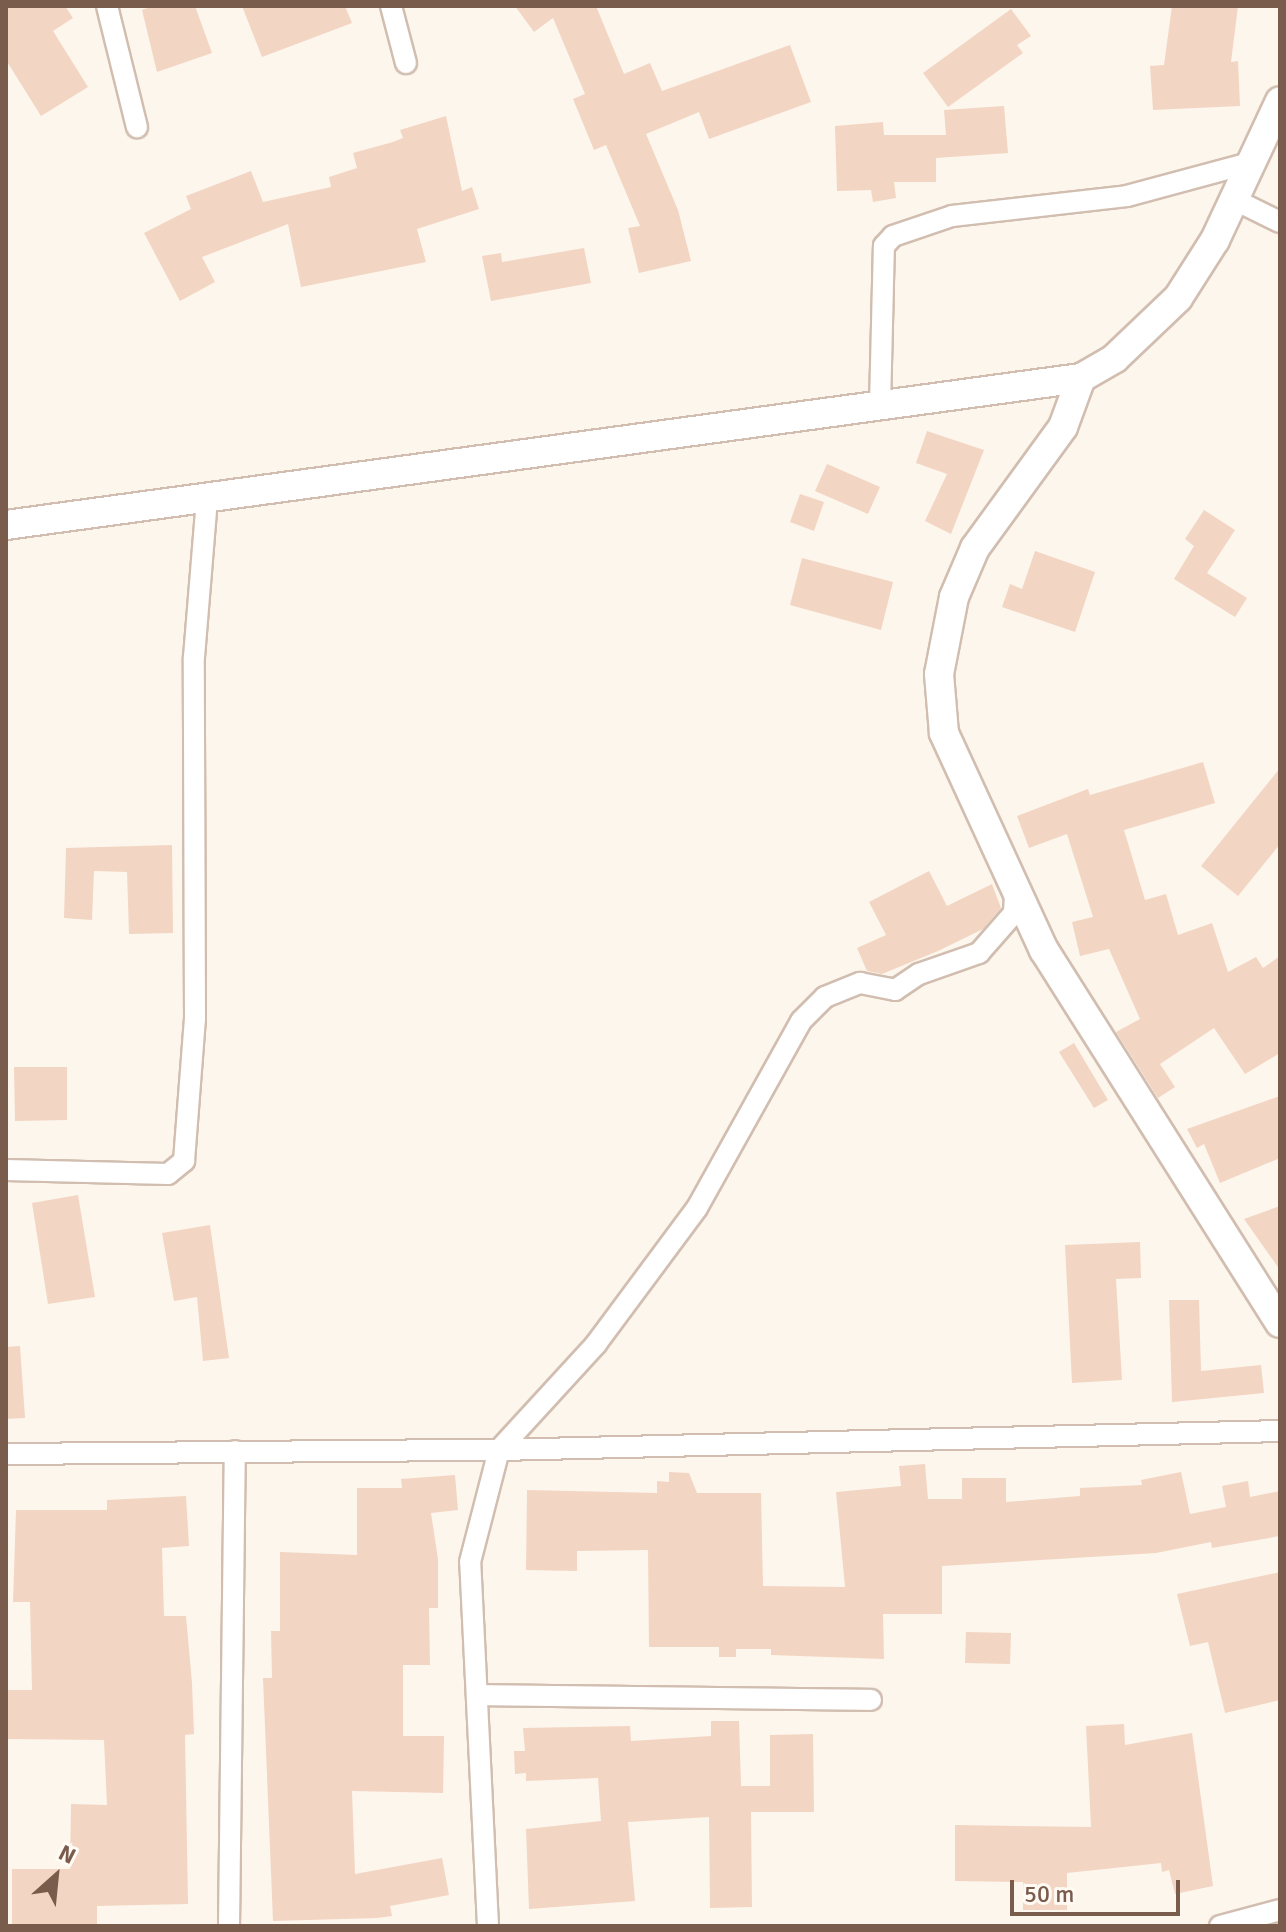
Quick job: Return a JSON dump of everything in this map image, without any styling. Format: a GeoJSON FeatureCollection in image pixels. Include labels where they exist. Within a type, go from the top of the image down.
{"type":"FeatureCollection","features":[{"type":"Feature","properties":{"kind":"street"},"geometry":{"type":"LineString","coordinates":[[107,6],[137,127]]}},
{"type":"Feature","properties":{"kind":"street"},"geometry":{"type":"LineString","coordinates":[[391,6],[406,63]]}},
{"type":"Feature","properties":{"kind":"street"},"geometry":{"type":"LineString","coordinates":[[6,525],[1081,378],[1115,358],[1178,298],[1235,200],[1280,101]]}},
{"type":"Feature","properties":{"kind":"street"},"geometry":{"type":"LineString","coordinates":[[880,406],[884,246],[893,236],[952,216],[1127,196],[1253,162]]}},
{"type":"Feature","properties":{"kind":"street"},"geometry":{"type":"LineString","coordinates":[[1235,200],[1280,222]]}},
{"type":"Feature","properties":{"kind":"street"},"geometry":{"type":"LineString","coordinates":[[1081,378],[1063,427],[975,548],[954,597],[939,674],[944,733],[1044,950],[1280,1323]]}},
{"type":"Feature","properties":{"kind":"street"},"geometry":{"type":"LineString","coordinates":[[1025,388],[1063,427]]}},
{"type":"Feature","properties":{"kind":"street"},"geometry":{"type":"LineString","coordinates":[[6,1170],[168,1174],[184,1161],[195,1019],[194,657],[207,498]]}},
{"type":"Feature","properties":{"kind":"street"},"geometry":{"type":"LineString","coordinates":[[488,1926],[481,1695],[470,1562],[499,1450],[596,1344],[697,1208],[801,1021],[825,997],[860,983],[895,990],[919,974],[979,953],[1014,913],[1015,887]]}},
{"type":"Feature","properties":{"kind":"street"},"geometry":{"type":"LineString","coordinates":[[6,1454],[499,1450],[1280,1431]]}},
{"type":"Feature","properties":{"kind":"street"},"geometry":{"type":"LineString","coordinates":[[229,1926],[235,1451]]}},
{"type":"Feature","properties":{"kind":"street"},"geometry":{"type":"LineString","coordinates":[[481,1695],[871,1700]]}},
{"type":"Feature","properties":{"kind":"street"},"geometry":{"type":"LineString","coordinates":[[1220,1926],[1280,1910]]}},
{"type":"Feature","properties":{"kind":"building"},"geometry":{"type":"Polygon","coordinates":[[[6,6],[65,6],[73,18],[53,31],[88,87],[41,116],[6,60],[6,6]]]}},
{"type":"Feature","properties":{"kind":"building"},"geometry":{"type":"Polygon","coordinates":[[[153,6],[195,6],[212,53],[157,72],[142,10],[153,6]]]}},
{"type":"Feature","properties":{"kind":"building"},"geometry":{"type":"Polygon","coordinates":[[[242,6],[345,6],[352,23],[262,57],[242,6]]]}},
{"type":"Feature","properties":{"kind":"building"},"geometry":{"type":"Polygon","coordinates":[[[515,6],[596,6],[624,74],[650,63],[662,91],[790,45],[811,102],[709,139],[699,112],[646,134],[678,210],[691,261],[639,273],[628,228],[640,226],[606,145],[594,150],[573,99],[585,94],[553,18],[534,32],[515,6]]]}},
{"type":"Feature","properties":{"kind":"building"},"geometry":{"type":"Polygon","coordinates":[[[1172,6],[1238,6],[1231,62],[1238,61],[1240,106],[1153,110],[1150,66],[1164,65],[1172,6]]]}},
{"type":"Feature","properties":{"kind":"building"},"geometry":{"type":"Polygon","coordinates":[[[1011,9],[1031,36],[1017,45],[1023,53],[948,107],[923,73],[1011,9]]]}},
{"type":"Feature","properties":{"kind":"building"},"geometry":{"type":"Polygon","coordinates":[[[1004,106],[1008,153],[936,158],[936,182],[894,182],[896,198],[873,202],[871,190],[837,191],[835,126],[883,122],[884,135],[946,135],[944,110],[1004,106]]]}},
{"type":"Feature","properties":{"kind":"building"},"geometry":{"type":"Polygon","coordinates":[[[446,116],[462,191],[472,187],[479,209],[417,229],[426,262],[301,287],[288,224],[202,257],[215,282],[180,301],[144,233],[191,209],[186,196],[251,171],[263,202],[331,187],[329,177],[357,168],[353,153],[393,142],[403,138],[400,130],[446,116]]]}},
{"type":"Feature","properties":{"kind":"building"},"geometry":{"type":"Polygon","coordinates":[[[584,248],[591,283],[491,301],[482,256],[501,253],[502,262],[584,248]]]}},
{"type":"Feature","properties":{"kind":"building"},"geometry":{"type":"Polygon","coordinates":[[[927,431],[984,450],[951,534],[925,521],[947,474],[916,463],[927,431]]]}},
{"type":"Feature","properties":{"kind":"building"},"geometry":{"type":"Polygon","coordinates":[[[827,464],[880,487],[868,514],[815,491],[827,464]]]}},
{"type":"Feature","properties":{"kind":"building"},"geometry":{"type":"Polygon","coordinates":[[[800,494],[824,502],[814,531],[790,522],[800,494]]]}},
{"type":"Feature","properties":{"kind":"building"},"geometry":{"type":"Polygon","coordinates":[[[1204,510],[1235,530],[1207,573],[1247,598],[1235,617],[1174,579],[1194,546],[1185,539],[1204,510]]]}},
{"type":"Feature","properties":{"kind":"building"},"geometry":{"type":"Polygon","coordinates":[[[1035,551],[1095,572],[1075,632],[1002,607],[1010,584],[1022,589],[1035,551]]]}},
{"type":"Feature","properties":{"kind":"building"},"geometry":{"type":"Polygon","coordinates":[[[802,558],[893,582],[881,630],[790,605],[802,558]]]}},
{"type":"Feature","properties":{"kind":"building"},"geometry":{"type":"Polygon","coordinates":[[[1203,762],[1215,803],[1124,830],[1145,900],[1166,894],[1178,935],[1212,923],[1228,972],[1256,957],[1263,968],[1280,956],[1280,1053],[1245,1074],[1214,1028],[1160,1064],[1175,1087],[1158,1098],[1116,1032],[1140,1019],[1109,949],[1080,956],[1072,922],[1093,917],[1067,834],[1029,848],[1017,816],[1088,789],[1090,795],[1203,762]]]}},
{"type":"Feature","properties":{"kind":"building"},"geometry":{"type":"Polygon","coordinates":[[[1280,768],[1280,844],[1238,896],[1201,866],[1280,768]]]}},
{"type":"Feature","properties":{"kind":"building"},"geometry":{"type":"Polygon","coordinates":[[[172,845],[173,933],[129,934],[127,872],[94,871],[92,920],[64,918],[66,848],[172,845]]]}},
{"type":"Feature","properties":{"kind":"building"},"geometry":{"type":"Polygon","coordinates":[[[929,871],[947,906],[992,884],[1001,908],[983,929],[938,951],[882,974],[867,971],[857,948],[886,935],[869,902],[929,871]]]}},
{"type":"Feature","properties":{"kind":"building"},"geometry":{"type":"Polygon","coordinates":[[[1074,1043],[1108,1100],[1094,1108],[1059,1052],[1074,1043]]]}},
{"type":"Feature","properties":{"kind":"building"},"geometry":{"type":"Polygon","coordinates":[[[14,1067],[67,1067],[67,1120],[15,1121],[14,1067]]]}},
{"type":"Feature","properties":{"kind":"building"},"geometry":{"type":"Polygon","coordinates":[[[1280,1096],[1280,1158],[1220,1183],[1204,1144],[1197,1148],[1187,1129],[1280,1096]]]}},
{"type":"Feature","properties":{"kind":"building"},"geometry":{"type":"Polygon","coordinates":[[[78,1195],[95,1297],[48,1304],[32,1203],[78,1195]]]}},
{"type":"Feature","properties":{"kind":"building"},"geometry":{"type":"Polygon","coordinates":[[[1280,1206],[1280,1270],[1244,1219],[1280,1206]]]}},
{"type":"Feature","properties":{"kind":"building"},"geometry":{"type":"Polygon","coordinates":[[[210,1225],[229,1358],[203,1361],[197,1297],[174,1301],[162,1233],[210,1225]]]}},
{"type":"Feature","properties":{"kind":"building"},"geometry":{"type":"Polygon","coordinates":[[[1140,1242],[1141,1278],[1116,1279],[1122,1380],[1072,1383],[1065,1245],[1140,1242]]]}},
{"type":"Feature","properties":{"kind":"building"},"geometry":{"type":"Polygon","coordinates":[[[1169,1300],[1199,1300],[1201,1371],[1261,1365],[1264,1393],[1172,1402],[1169,1300]]]}},
{"type":"Feature","properties":{"kind":"building"},"geometry":{"type":"Polygon","coordinates":[[[20,1346],[25,1418],[6,1419],[6,1347],[20,1346]]]}},
{"type":"Feature","properties":{"kind":"building"},"geometry":{"type":"Polygon","coordinates":[[[925,1464],[928,1499],[962,1499],[962,1478],[1006,1478],[1006,1502],[1080,1496],[1080,1488],[1142,1485],[1141,1480],[1181,1472],[1190,1514],[1226,1507],[1222,1486],[1248,1481],[1250,1497],[1280,1491],[1280,1536],[1212,1548],[1211,1542],[1156,1553],[942,1566],[942,1614],[883,1614],[884,1659],[771,1655],[771,1649],[736,1649],[736,1657],[719,1657],[719,1647],[649,1647],[648,1550],[577,1551],[577,1571],[526,1570],[527,1490],[657,1493],[657,1481],[669,1482],[669,1472],[689,1473],[697,1493],[761,1493],[763,1586],[845,1587],[836,1492],[901,1486],[899,1466],[925,1464]]]}},
{"type":"Feature","properties":{"kind":"building"},"geometry":{"type":"Polygon","coordinates":[[[455,1475],[458,1510],[431,1513],[438,1559],[438,1608],[429,1608],[430,1665],[403,1665],[403,1736],[444,1736],[443,1793],[352,1791],[355,1874],[442,1858],[449,1895],[390,1906],[392,1916],[273,1921],[263,1678],[272,1678],[271,1631],[280,1631],[280,1552],[357,1555],[357,1488],[402,1488],[401,1479],[455,1475]]]}},
{"type":"Feature","properties":{"kind":"building"},"geometry":{"type":"Polygon","coordinates":[[[186,1496],[189,1546],[162,1548],[164,1616],[186,1616],[192,1683],[194,1734],[185,1735],[188,1904],[97,1906],[97,1926],[12,1925],[12,1869],[70,1869],[71,1804],[107,1805],[104,1740],[6,1739],[6,1690],[32,1690],[30,1602],[13,1602],[16,1510],[107,1510],[107,1500],[186,1496]]]}},
{"type":"Feature","properties":{"kind":"building"},"geometry":{"type":"Polygon","coordinates":[[[1280,1572],[1280,1700],[1225,1713],[1208,1642],[1190,1646],[1177,1594],[1280,1572]]]}},
{"type":"Feature","properties":{"kind":"building"},"geometry":{"type":"Polygon","coordinates":[[[966,1632],[1011,1633],[1010,1664],[965,1663],[966,1632]]]}},
{"type":"Feature","properties":{"kind":"building"},"geometry":{"type":"Polygon","coordinates":[[[711,1721],[739,1721],[741,1786],[770,1786],[770,1735],[813,1734],[814,1812],[751,1812],[752,1907],[710,1908],[709,1817],[628,1822],[635,1901],[529,1909],[526,1829],[601,1821],[598,1778],[526,1781],[526,1773],[515,1774],[514,1751],[525,1751],[523,1728],[630,1726],[631,1741],[711,1736],[711,1721]]]}},
{"type":"Feature","properties":{"kind":"building"},"geometry":{"type":"Polygon","coordinates":[[[1124,1724],[1125,1745],[1192,1733],[1213,1886],[1175,1894],[1169,1870],[1162,1872],[1161,1863],[1067,1873],[1067,1910],[1023,1910],[1023,1882],[955,1881],[955,1825],[1091,1827],[1086,1726],[1124,1724]]]}}]}
